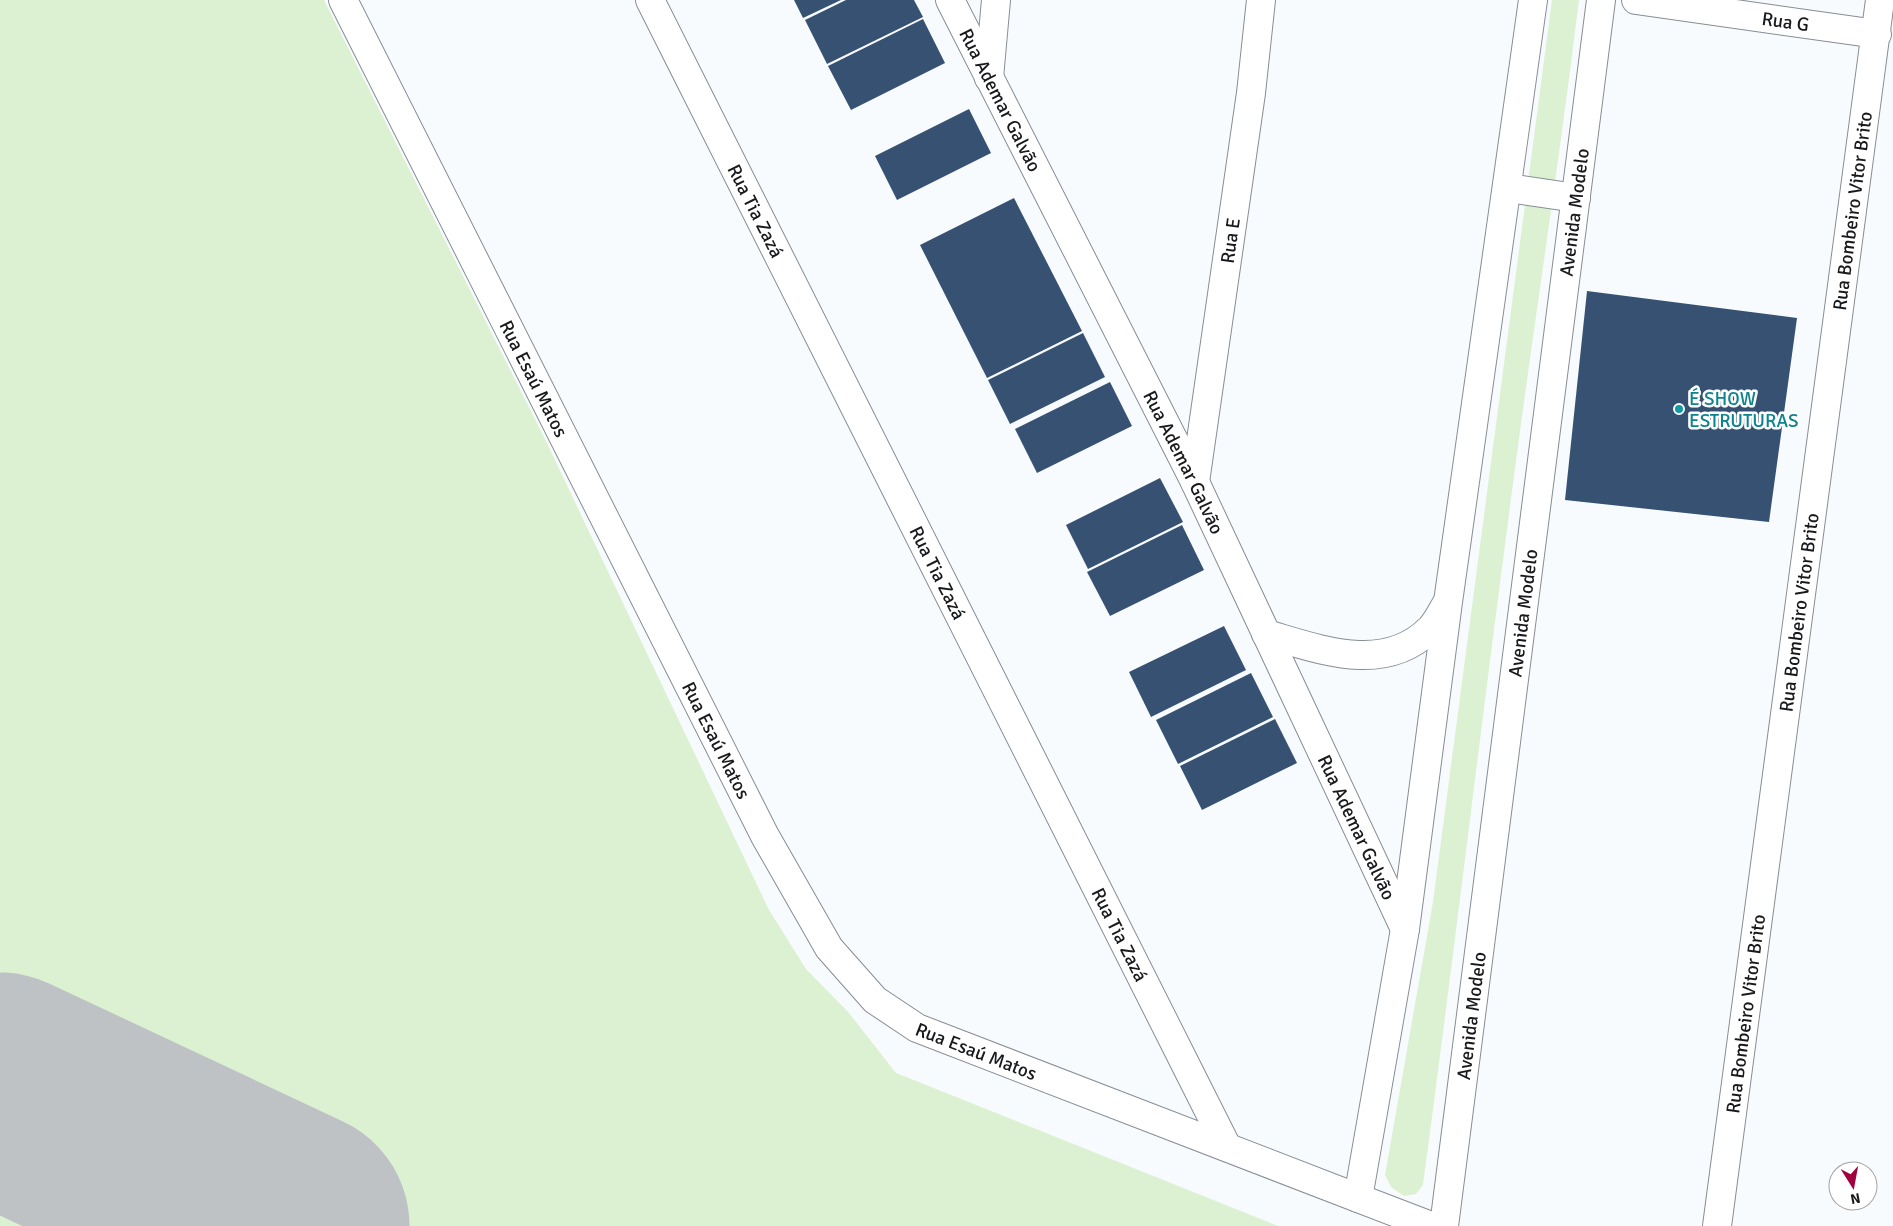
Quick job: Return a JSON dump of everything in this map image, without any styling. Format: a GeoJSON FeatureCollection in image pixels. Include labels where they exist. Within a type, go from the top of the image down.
{"type":"FeatureCollection","features":[{"type":"Feature","properties":{"kind":"street","name":"Rua Esaú Matos"},"geometry":{"type":"LineString","coordinates":[[343,0],[765,836],[829,948],[875,1000],[917,1028],[1431,1226]]}},
{"type":"Feature","properties":{"kind":"street","name":"Rua Tia Zazá"},"geometry":{"type":"LineString","coordinates":[[650,0],[1227,1147]]}},
{"type":"Feature","properties":{"kind":"street","name":"Rua Ademar Galvão"},"geometry":{"type":"LineString","coordinates":[[950,0],[1195,482],[1405,929]]}},
{"type":"Feature","properties":{"kind":"street"},"geometry":{"type":"LineString","coordinates":[[988,78],[996,0]]}},
{"type":"Feature","properties":{"kind":"street","name":"Rua E"},"geometry":{"type":"LineString","coordinates":[[1195,482],[1251,93],[1260,0]]}},
{"type":"Feature","properties":{"kind":"street"},"geometry":{"type":"LineString","coordinates":[[1358,1198],[1405,929],[1448,602],[1508,188],[1533,0]]}},
{"type":"Feature","properties":{"kind":"street","name":"Avenida Modelo"},"geometry":{"type":"LineString","coordinates":[[1444,1226],[1601,0]]}},
{"type":"Feature","properties":{"kind":"street","name":"Rua G"},"geometry":{"type":"LineString","coordinates":[[1636,0],[1877,34]]}},
{"type":"Feature","properties":{"kind":"street","name":"Rua Bombeiro Vitor Brito"},"geometry":{"type":"LineString","coordinates":[[1717,1226],[1877,34],[1880,0]]}},
{"type":"Feature","properties":{"kind":"street"},"geometry":{"type":"LineString","coordinates":[[1508,188],[1576,198]]}},
{"type":"Feature","properties":{"kind":"street"},"geometry":{"type":"LineString","coordinates":[[1266,634],[1328,652],[1353,656],[1377,654],[1396,650],[1415,641],[1431,628],[1448,602]]}},
{"type":"Feature","properties":{"kind":"green space"},"geometry":{"type":"Polygon","coordinates":[[[0,0],[324,0],[545,439],[769,910],[806,969],[849,1013],[896,1073],[1278,1226],[0,1226],[0,0]]]}},
{"type":"Feature","properties":{"kind":"green space"},"geometry":{"type":"Polygon","coordinates":[[[1552,0],[1579,0],[1506,538],[1423,1185],[1416,1194],[1404,1196],[1391,1187],[1385,1175],[1433,902],[1552,0]]]}},
{"type":"Feature","properties":{"kind":"building"},"geometry":{"type":"Polygon","coordinates":[[[794,0],[841,0],[803,18],[794,0]]]}},
{"type":"Feature","properties":{"kind":"building"},"geometry":{"type":"Polygon","coordinates":[[[846,0],[914,0],[923,17],[827,64],[805,20],[846,0]]]}},
{"type":"Feature","properties":{"kind":"building"},"geometry":{"type":"Polygon","coordinates":[[[923,19],[945,63],[851,110],[828,66],[923,19]]]}},
{"type":"Feature","properties":{"kind":"building"},"geometry":{"type":"Polygon","coordinates":[[[969,109],[991,153],[897,200],[875,156],[969,109]]]}},
{"type":"Feature","properties":{"kind":"building"},"geometry":{"type":"Polygon","coordinates":[[[1014,198],[1082,331],[987,378],[920,245],[1014,198]]]}},
{"type":"Feature","properties":{"kind":"building","name":"É SHOW ESTRUTURAS"},"geometry":{"type":"Polygon","coordinates":[[[1587,291],[1797,318],[1769,522],[1565,500],[1587,291]]]}},
{"type":"Feature","properties":{"kind":"building"},"geometry":{"type":"Polygon","coordinates":[[[1083,333],[1105,377],[1010,424],[988,380],[1083,333]]]}},
{"type":"Feature","properties":{"kind":"building"},"geometry":{"type":"Polygon","coordinates":[[[1110,382],[1132,426],[1037,473],[1015,429],[1110,382]]]}},
{"type":"Feature","properties":{"kind":"building"},"geometry":{"type":"Polygon","coordinates":[[[1160,478],[1183,522],[1088,569],[1066,525],[1160,478]]]}},
{"type":"Feature","properties":{"kind":"building"},"geometry":{"type":"Polygon","coordinates":[[[1182,525],[1204,570],[1110,616],[1087,572],[1182,525]]]}},
{"type":"Feature","properties":{"kind":"building"},"geometry":{"type":"Polygon","coordinates":[[[1224,626],[1246,670],[1151,717],[1129,672],[1224,626]]]}},
{"type":"Feature","properties":{"kind":"building"},"geometry":{"type":"Polygon","coordinates":[[[1251,673],[1273,717],[1178,764],[1156,720],[1251,673]]]}},
{"type":"Feature","properties":{"kind":"building"},"geometry":{"type":"Polygon","coordinates":[[[1275,719],[1297,763],[1202,810],[1180,766],[1275,719]]]}},
{"type":"Feature","properties":{"kind":"runway"},"geometry":{"type":"LineString","coordinates":[[0,1088],[294,1226]]}},
{"type":"Feature","properties":{"kind":"place","name":"É SHOW ESTRUTURAS"},"geometry":{"type":"Point","coordinates":[1679,409]}}]}
